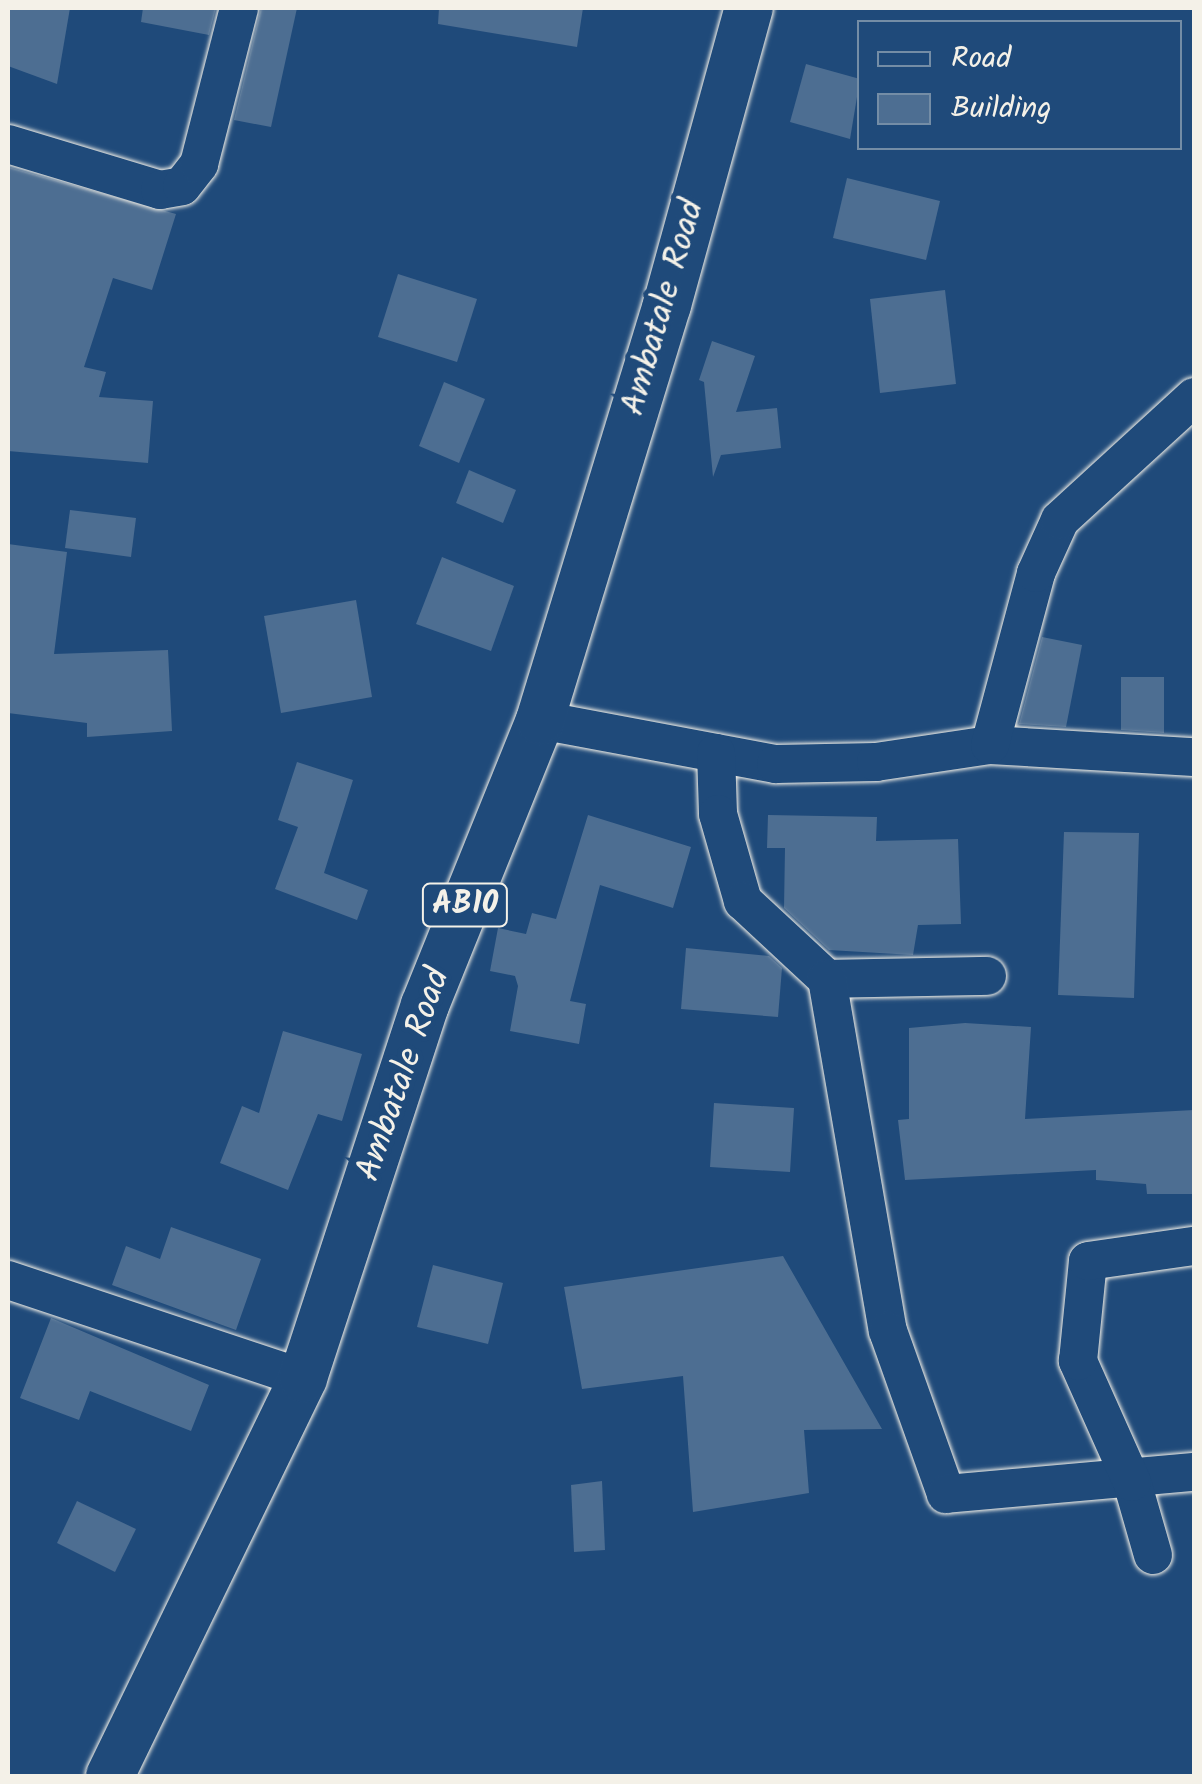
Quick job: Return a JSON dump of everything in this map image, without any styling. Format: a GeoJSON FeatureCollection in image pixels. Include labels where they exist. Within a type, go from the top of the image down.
{"type":"FeatureCollection","features":[{"type":"Feature","properties":{"kind":"main road","name":"Ambatale Road"},"geometry":{"type":"LineString","coordinates":[[110,1776],[303,1378],[425,1006],[540,720],[667,306],[749,8]]}},
{"type":"Feature","properties":{"kind":"street"},"geometry":{"type":"LineString","coordinates":[[8,144],[160,190],[182,186],[198,164],[239,8]]}},
{"type":"Feature","properties":{"kind":"street"},"geometry":{"type":"LineString","coordinates":[[990,745],[1036,573],[1060,520],[1194,397]]}},
{"type":"Feature","properties":{"kind":"street"},"geometry":{"type":"LineString","coordinates":[[540,720],[776,764],[876,762],[990,745],[1194,756]]}},
{"type":"Feature","properties":{"kind":"street"},"geometry":{"type":"LineString","coordinates":[[716,753],[718,814],[743,901],[828,978],[888,1331],[946,1494],[1132,1482],[1194,1472]]}},
{"type":"Feature","properties":{"kind":"street"},"geometry":{"type":"LineString","coordinates":[[828,978],[987,976]]}},
{"type":"Feature","properties":{"kind":"street"},"geometry":{"type":"LineString","coordinates":[[1153,1554],[1132,1482],[1078,1361],[1088,1262],[1194,1246]]}},
{"type":"Feature","properties":{"kind":"street"},"geometry":{"type":"LineString","coordinates":[[8,1280],[303,1378]]}},
{"type":"Feature","properties":{"kind":"building"},"geometry":{"type":"Polygon","coordinates":[[[8,8],[70,8],[57,84],[8,66],[8,8]]]}},
{"type":"Feature","properties":{"kind":"building"},"geometry":{"type":"Polygon","coordinates":[[[143,8],[216,8],[209,35],[141,22],[143,8]]]}},
{"type":"Feature","properties":{"kind":"building"},"geometry":{"type":"Polygon","coordinates":[[[261,8],[297,8],[271,127],[234,120],[261,8]]]}},
{"type":"Feature","properties":{"kind":"building"},"geometry":{"type":"Polygon","coordinates":[[[439,8],[583,8],[577,47],[438,24],[439,8]]]}},
{"type":"Feature","properties":{"kind":"building"},"geometry":{"type":"Polygon","coordinates":[[[806,64],[857,78],[850,139],[790,122],[806,64]]]}},
{"type":"Feature","properties":{"kind":"building"},"geometry":{"type":"Polygon","coordinates":[[[8,167],[176,214],[152,290],[113,278],[84,367],[106,372],[99,397],[153,401],[148,463],[8,451],[8,167]]]}},
{"type":"Feature","properties":{"kind":"building"},"geometry":{"type":"Polygon","coordinates":[[[847,178],[940,201],[926,260],[833,238],[847,178]]]}},
{"type":"Feature","properties":{"kind":"building"},"geometry":{"type":"Polygon","coordinates":[[[398,274],[477,299],[457,362],[378,337],[398,274]]]}},
{"type":"Feature","properties":{"kind":"building"},"geometry":{"type":"Polygon","coordinates":[[[945,290],[956,384],[880,393],[870,299],[945,290]]]}},
{"type":"Feature","properties":{"kind":"building"},"geometry":{"type":"Polygon","coordinates":[[[712,341],[755,356],[736,412],[777,408],[781,448],[721,455],[713,477],[704,382],[699,380],[712,341]]]}},
{"type":"Feature","properties":{"kind":"building"},"geometry":{"type":"Polygon","coordinates":[[[444,382],[485,399],[459,463],[419,446],[444,382]]]}},
{"type":"Feature","properties":{"kind":"building"},"geometry":{"type":"Polygon","coordinates":[[[469,470],[516,490],[503,523],[456,503],[469,470]]]}},
{"type":"Feature","properties":{"kind":"building"},"geometry":{"type":"Polygon","coordinates":[[[70,510],[136,518],[131,557],[65,548],[70,510]]]}},
{"type":"Feature","properties":{"kind":"building"},"geometry":{"type":"Polygon","coordinates":[[[8,544],[67,552],[54,654],[168,650],[172,731],[87,737],[87,723],[8,713],[8,544]]]}},
{"type":"Feature","properties":{"kind":"building"},"geometry":{"type":"Polygon","coordinates":[[[442,557],[514,586],[491,651],[416,624],[442,557]]]}},
{"type":"Feature","properties":{"kind":"building"},"geometry":{"type":"Polygon","coordinates":[[[356,600],[372,697],[281,713],[264,616],[356,600]]]}},
{"type":"Feature","properties":{"kind":"building"},"geometry":{"type":"Polygon","coordinates":[[[1042,637],[1082,645],[1066,727],[1019,724],[1042,637]]]}},
{"type":"Feature","properties":{"kind":"building"},"geometry":{"type":"Polygon","coordinates":[[[1121,677],[1164,677],[1164,733],[1121,730],[1121,677]]]}},
{"type":"Feature","properties":{"kind":"building"},"geometry":{"type":"Polygon","coordinates":[[[297,762],[353,780],[324,873],[368,890],[357,920],[275,889],[298,827],[278,820],[297,762]]]}},
{"type":"Feature","properties":{"kind":"building"},"geometry":{"type":"Polygon","coordinates":[[[588,815],[691,847],[673,908],[600,885],[570,1001],[586,1004],[579,1044],[510,1031],[518,986],[515,976],[490,971],[498,928],[526,934],[532,913],[556,919],[588,815]]]}},
{"type":"Feature","properties":{"kind":"building"},"geometry":{"type":"Polygon","coordinates":[[[768,815],[877,817],[876,841],[958,839],[961,924],[918,925],[913,955],[829,950],[784,908],[785,848],[767,848],[768,815]]]}},
{"type":"Feature","properties":{"kind":"building"},"geometry":{"type":"Polygon","coordinates":[[[1064,832],[1139,833],[1134,998],[1058,995],[1064,832]]]}},
{"type":"Feature","properties":{"kind":"building"},"geometry":{"type":"Polygon","coordinates":[[[686,948],[769,956],[782,968],[778,1017],[681,1009],[686,948]]]}},
{"type":"Feature","properties":{"kind":"building"},"geometry":{"type":"Polygon","coordinates":[[[965,1023],[1031,1027],[1025,1119],[1194,1110],[1194,1194],[1147,1194],[1146,1184],[1096,1180],[1096,1170],[905,1180],[898,1120],[909,1119],[909,1028],[965,1023]]]}},
{"type":"Feature","properties":{"kind":"building"},"geometry":{"type":"Polygon","coordinates":[[[283,1031],[362,1054],[342,1121],[318,1114],[288,1190],[220,1163],[242,1106],[259,1113],[283,1031]]]}},
{"type":"Feature","properties":{"kind":"building"},"geometry":{"type":"Polygon","coordinates":[[[714,1103],[794,1108],[790,1172],[710,1167],[714,1103]]]}},
{"type":"Feature","properties":{"kind":"building"},"geometry":{"type":"Polygon","coordinates":[[[171,1227],[261,1259],[236,1330],[112,1285],[126,1246],[160,1259],[171,1227]]]}},
{"type":"Feature","properties":{"kind":"building"},"geometry":{"type":"Polygon","coordinates":[[[783,1256],[882,1429],[804,1430],[809,1493],[693,1512],[683,1376],[582,1389],[564,1287],[783,1256]]]}},
{"type":"Feature","properties":{"kind":"building"},"geometry":{"type":"Polygon","coordinates":[[[433,1265],[503,1283],[488,1344],[417,1327],[433,1265]]]}},
{"type":"Feature","properties":{"kind":"building"},"geometry":{"type":"Polygon","coordinates":[[[51,1318],[209,1385],[191,1431],[90,1391],[79,1420],[20,1398],[51,1318]]]}},
{"type":"Feature","properties":{"kind":"building"},"geometry":{"type":"Polygon","coordinates":[[[602,1481],[605,1550],[574,1552],[571,1485],[602,1481]]]}},
{"type":"Feature","properties":{"kind":"building"},"geometry":{"type":"Polygon","coordinates":[[[77,1501],[136,1529],[115,1572],[57,1543],[77,1501]]]}}]}
